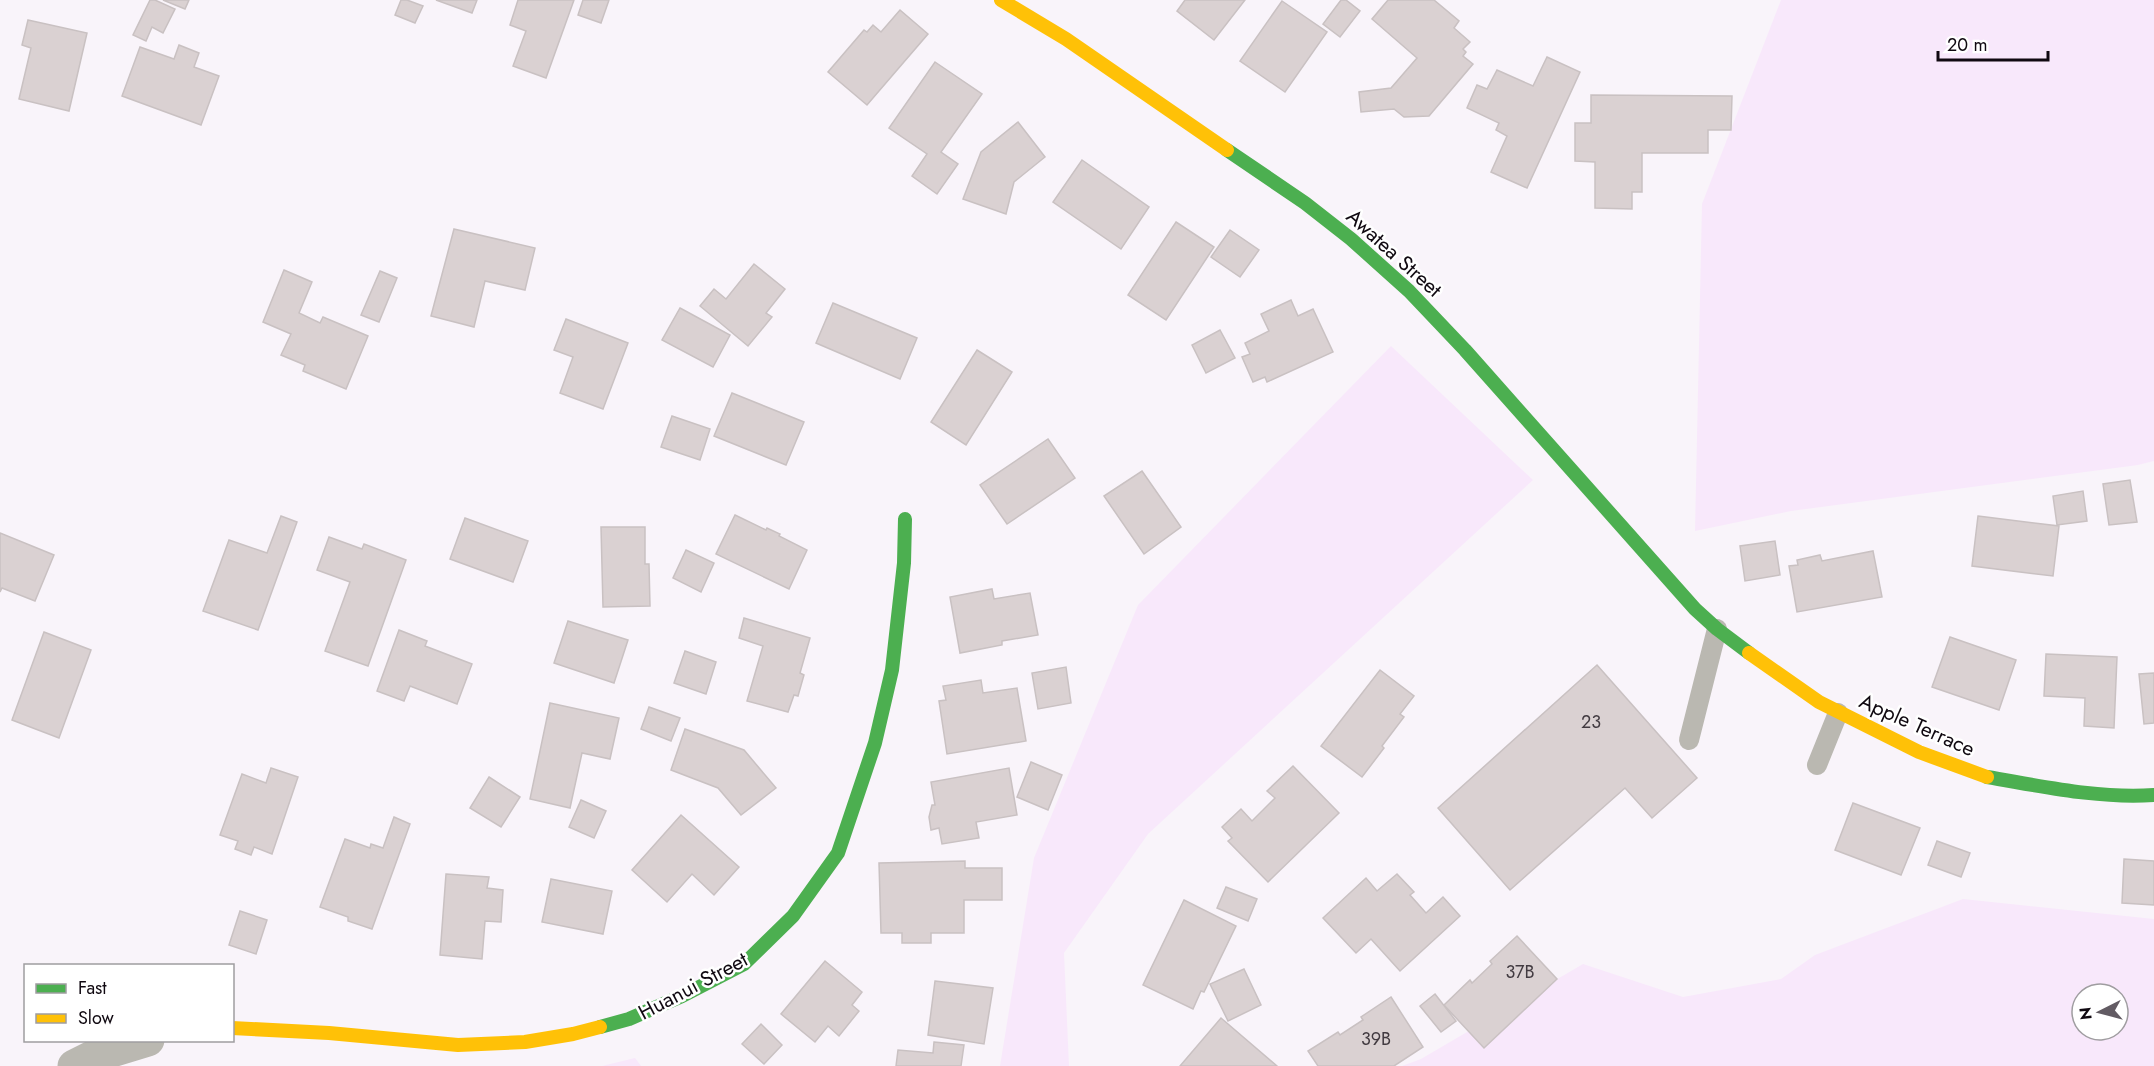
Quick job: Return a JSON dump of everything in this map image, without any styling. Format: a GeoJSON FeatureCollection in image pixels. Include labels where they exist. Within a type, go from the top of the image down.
{"type":"FeatureCollection","features":[{"type":"Feature","properties":{"kind":"street","name":"Awatea Street"},"geometry":{"type":"LineString","coordinates":[[1001,0],[1066,39],[1305,203],[1350,239],[1409,291],[1465,350],[1695,609]]}},
{"type":"Feature","properties":{"kind":"street","name":"Huanui Street"},"geometry":{"type":"LineString","coordinates":[[234,1028],[329,1033],[458,1045],[525,1042],[573,1034],[629,1019],[682,996],[744,964],[793,916],[838,854],[875,743],[892,670],[904,563],[905,519]]}},
{"type":"Feature","properties":{"kind":"street","name":"Apple Terrace"},"geometry":{"type":"LineString","coordinates":[[1695,609],[1717,629],[1819,702],[1919,752],[1982,776],[2067,790],[2139,796],[2154,795]]}},
{"type":"Feature","properties":{"kind":"street"},"geometry":{"type":"LineString","coordinates":[[74,1066],[92,1057],[144,1042]]}},
{"type":"Feature","properties":{"kind":"lane"},"geometry":{"type":"LineString","coordinates":[[1689,740],[1717,629]]}},
{"type":"Feature","properties":{"kind":"lane"},"geometry":{"type":"LineString","coordinates":[[1817,765],[1838,713]]}},
{"type":"Feature","properties":{"kind":"shaded area"},"geometry":{"type":"Polygon","coordinates":[[[1781,0],[2154,0],[2154,461],[1791,511],[1695,531],[1702,204],[1781,0]]]}},
{"type":"Feature","properties":{"kind":"shaded area"},"geometry":{"type":"Polygon","coordinates":[[[1391,346],[1533,480],[1148,834],[1064,953],[1069,1066],[1000,1066],[1034,858],[1138,605],[1391,346]]]}},
{"type":"Feature","properties":{"kind":"shaded area"},"geometry":{"type":"Polygon","coordinates":[[[1963,899],[2154,919],[2154,1066],[1402,1066],[1421,1059],[1583,964],[1683,997],[1781,979],[1815,955],[1963,899]]]}},
{"type":"Feature","properties":{"kind":"shaded area"},"geometry":{"type":"Polygon","coordinates":[[[635,1058],[641,1066],[602,1066],[635,1058]]]}},
{"type":"Feature","properties":{"kind":"building"},"geometry":{"type":"Polygon","coordinates":[[[150,0],[175,9],[163,33],[152,27],[146,41],[133,35],[150,0]]]}},
{"type":"Feature","properties":{"kind":"building"},"geometry":{"type":"Polygon","coordinates":[[[163,0],[189,0],[185,9],[163,0]]]}},
{"type":"Feature","properties":{"kind":"building"},"geometry":{"type":"Polygon","coordinates":[[[401,0],[423,6],[415,23],[395,15],[401,0]]]}},
{"type":"Feature","properties":{"kind":"building"},"geometry":{"type":"Polygon","coordinates":[[[436,0],[477,0],[472,13],[436,0]]]}},
{"type":"Feature","properties":{"kind":"building"},"geometry":{"type":"Polygon","coordinates":[[[518,0],[574,0],[546,78],[513,66],[526,31],[510,25],[518,0]]]}},
{"type":"Feature","properties":{"kind":"building"},"geometry":{"type":"Polygon","coordinates":[[[583,0],[609,0],[601,23],[578,15],[583,0]]]}},
{"type":"Feature","properties":{"kind":"building"},"geometry":{"type":"Polygon","coordinates":[[[1185,0],[1245,0],[1214,40],[1177,11],[1185,0]]]}},
{"type":"Feature","properties":{"kind":"building"},"geometry":{"type":"Polygon","coordinates":[[[1341,0],[1346,0],[1360,11],[1340,37],[1323,24],[1341,0]]]}},
{"type":"Feature","properties":{"kind":"building"},"geometry":{"type":"Polygon","coordinates":[[[1388,0],[1434,0],[1459,21],[1454,28],[1470,42],[1463,49],[1466,52],[1463,56],[1473,64],[1429,116],[1404,117],[1394,109],[1361,112],[1359,92],[1391,88],[1417,58],[1372,19],[1388,0]]]}},
{"type":"Feature","properties":{"kind":"building"},"geometry":{"type":"Polygon","coordinates":[[[1282,1],[1327,32],[1285,92],[1240,61],[1282,1]]]}},
{"type":"Feature","properties":{"kind":"building"},"geometry":{"type":"Polygon","coordinates":[[[900,10],[928,34],[867,105],[828,72],[864,30],[867,32],[873,25],[881,32],[900,10]]]}},
{"type":"Feature","properties":{"kind":"building"},"geometry":{"type":"Polygon","coordinates":[[[28,20],[87,33],[69,111],[19,99],[31,48],[22,45],[28,20]]]}},
{"type":"Feature","properties":{"kind":"building"},"geometry":{"type":"Polygon","coordinates":[[[179,45],[199,53],[194,67],[219,76],[201,125],[122,96],[140,47],[174,59],[179,45]]]}},
{"type":"Feature","properties":{"kind":"building"},"geometry":{"type":"Polygon","coordinates":[[[1547,57],[1580,72],[1527,188],[1491,172],[1507,136],[1496,130],[1499,123],[1467,108],[1477,85],[1487,89],[1497,70],[1533,86],[1547,57]]]}},
{"type":"Feature","properties":{"kind":"building"},"geometry":{"type":"Polygon","coordinates":[[[935,62],[982,94],[941,152],[958,164],[937,194],[912,176],[927,154],[889,128],[935,62]]]}},
{"type":"Feature","properties":{"kind":"building"},"geometry":{"type":"Polygon","coordinates":[[[1591,95],[1732,96],[1731,130],[1708,130],[1708,153],[1642,153],[1642,192],[1632,192],[1632,209],[1595,208],[1595,162],[1575,161],[1575,123],[1591,123],[1591,95]]]}},
{"type":"Feature","properties":{"kind":"building"},"geometry":{"type":"Polygon","coordinates":[[[1018,122],[1045,157],[1014,182],[1006,214],[963,199],[981,152],[1018,122]]]}},
{"type":"Feature","properties":{"kind":"building"},"geometry":{"type":"Polygon","coordinates":[[[1082,160],[1149,207],[1121,249],[1053,202],[1082,160]]]}},
{"type":"Feature","properties":{"kind":"building"},"geometry":{"type":"Polygon","coordinates":[[[1176,222],[1214,247],[1166,320],[1128,295],[1176,222]]]}},
{"type":"Feature","properties":{"kind":"building"},"geometry":{"type":"Polygon","coordinates":[[[454,229],[535,248],[525,290],[485,281],[474,327],[431,316],[454,229]]]}},
{"type":"Feature","properties":{"kind":"building"},"geometry":{"type":"Polygon","coordinates":[[[1230,230],[1259,250],[1240,277],[1211,257],[1230,230]]]}},
{"type":"Feature","properties":{"kind":"building"},"geometry":{"type":"Polygon","coordinates":[[[754,264],[785,289],[766,313],[772,317],[748,346],[700,306],[714,289],[726,299],[754,264]]]}},
{"type":"Feature","properties":{"kind":"building"},"geometry":{"type":"Polygon","coordinates":[[[284,270],[312,282],[299,313],[320,323],[323,317],[368,336],[346,389],[303,371],[305,365],[281,355],[291,334],[263,322],[284,270]]]}},
{"type":"Feature","properties":{"kind":"building"},"geometry":{"type":"Polygon","coordinates":[[[380,271],[397,278],[379,322],[361,315],[380,271]]]}},
{"type":"Feature","properties":{"kind":"building"},"geometry":{"type":"Polygon","coordinates":[[[1291,300],[1298,316],[1313,309],[1333,352],[1267,382],[1265,377],[1253,382],[1242,357],[1250,354],[1245,343],[1269,331],[1261,314],[1291,300]]]}},
{"type":"Feature","properties":{"kind":"building"},"geometry":{"type":"Polygon","coordinates":[[[833,303],[917,338],[900,379],[816,343],[833,303]]]}},
{"type":"Feature","properties":{"kind":"building"},"geometry":{"type":"Polygon","coordinates":[[[680,308],[730,335],[713,367],[662,340],[680,308]]]}},
{"type":"Feature","properties":{"kind":"building"},"geometry":{"type":"Polygon","coordinates":[[[566,319],[628,343],[603,409],[560,393],[573,357],[554,350],[566,319]]]}},
{"type":"Feature","properties":{"kind":"building"},"geometry":{"type":"Polygon","coordinates":[[[1220,330],[1235,358],[1206,373],[1192,345],[1220,330]]]}},
{"type":"Feature","properties":{"kind":"building"},"geometry":{"type":"Polygon","coordinates":[[[977,350],[1012,372],[966,445],[931,422],[977,350]]]}},
{"type":"Feature","properties":{"kind":"building"},"geometry":{"type":"Polygon","coordinates":[[[732,393],[804,422],[786,465],[714,436],[732,393]]]}},
{"type":"Feature","properties":{"kind":"building"},"geometry":{"type":"Polygon","coordinates":[[[672,416],[710,429],[700,460],[661,447],[672,416]]]}},
{"type":"Feature","properties":{"kind":"building"},"geometry":{"type":"Polygon","coordinates":[[[1048,439],[1075,478],[1007,524],[980,485],[1048,439]]]}},
{"type":"Feature","properties":{"kind":"building"},"geometry":{"type":"Polygon","coordinates":[[[1142,471],[1181,527],[1144,554],[1104,496],[1142,471]]]}},
{"type":"Feature","properties":{"kind":"building"},"geometry":{"type":"Polygon","coordinates":[[[2130,480],[2137,522],[2109,525],[2103,484],[2130,480]]]}},
{"type":"Feature","properties":{"kind":"building"},"geometry":{"type":"Polygon","coordinates":[[[2083,491],[2087,521],[2057,525],[2053,496],[2083,491]]]}},
{"type":"Feature","properties":{"kind":"building"},"geometry":{"type":"Polygon","coordinates":[[[735,515],[780,534],[779,536],[807,550],[789,589],[716,554],[735,515]]]}},
{"type":"Feature","properties":{"kind":"building"},"geometry":{"type":"Polygon","coordinates":[[[281,516],[297,522],[258,630],[203,611],[229,540],[267,553],[281,516]]]}},
{"type":"Feature","properties":{"kind":"building"},"geometry":{"type":"Polygon","coordinates":[[[1978,516],[2059,526],[2053,576],[1972,566],[1978,516]]]}},
{"type":"Feature","properties":{"kind":"building"},"geometry":{"type":"Polygon","coordinates":[[[465,518],[528,541],[513,582],[450,559],[465,518]]]}},
{"type":"Feature","properties":{"kind":"building"},"geometry":{"type":"Polygon","coordinates":[[[601,527],[645,527],[645,564],[649,564],[650,606],[603,607],[601,527]]]}},
{"type":"Feature","properties":{"kind":"building"},"geometry":{"type":"Polygon","coordinates":[[[0,533],[54,555],[35,601],[2,588],[0,592],[0,533]]]}},
{"type":"Feature","properties":{"kind":"building"},"geometry":{"type":"Polygon","coordinates":[[[329,537],[362,549],[364,544],[406,560],[368,666],[325,651],[350,582],[317,570],[329,537]]]}},
{"type":"Feature","properties":{"kind":"building"},"geometry":{"type":"Polygon","coordinates":[[[1775,541],[1780,575],[1745,581],[1740,546],[1775,541]]]}},
{"type":"Feature","properties":{"kind":"building"},"geometry":{"type":"Polygon","coordinates":[[[686,550],[714,563],[701,592],[673,578],[686,550]]]}},
{"type":"Feature","properties":{"kind":"building"},"geometry":{"type":"Polygon","coordinates":[[[1873,551],[1882,597],[1797,612],[1789,566],[1798,565],[1797,560],[1820,555],[1822,561],[1873,551]]]}},
{"type":"Feature","properties":{"kind":"building"},"geometry":{"type":"Polygon","coordinates":[[[992,589],[994,599],[1030,593],[1038,635],[1002,641],[1002,645],[960,653],[950,597],[992,589]]]}},
{"type":"Feature","properties":{"kind":"building"},"geometry":{"type":"Polygon","coordinates":[[[744,618],[810,638],[800,673],[804,675],[798,696],[794,695],[788,712],[747,701],[763,646],[739,638],[744,618]]]}},
{"type":"Feature","properties":{"kind":"building"},"geometry":{"type":"Polygon","coordinates":[[[568,621],[628,640],[614,683],[554,663],[568,621]]]}},
{"type":"Feature","properties":{"kind":"building"},"geometry":{"type":"Polygon","coordinates":[[[399,630],[427,641],[425,646],[472,664],[457,704],[410,686],[404,701],[377,691],[399,630]]]}},
{"type":"Feature","properties":{"kind":"building"},"geometry":{"type":"Polygon","coordinates":[[[44,632],[91,650],[59,738],[12,720],[44,632]]]}},
{"type":"Feature","properties":{"kind":"building"},"geometry":{"type":"Polygon","coordinates":[[[1950,637],[2016,660],[1999,710],[1932,687],[1950,637]]]}},
{"type":"Feature","properties":{"kind":"building"},"geometry":{"type":"Polygon","coordinates":[[[685,651],[716,662],[706,694],[674,683],[685,651]]]}},
{"type":"Feature","properties":{"kind":"building"},"geometry":{"type":"Polygon","coordinates":[[[2046,654],[2117,657],[2114,728],[2084,726],[2085,698],[2044,696],[2046,654]]]}},
{"type":"Feature","properties":{"kind":"building"},"geometry":{"type":"Polygon","coordinates":[[[1597,665],[1697,778],[1652,818],[1625,788],[1510,890],[1438,808],[1597,665]]]}},
{"type":"Feature","properties":{"kind":"building"},"geometry":{"type":"Polygon","coordinates":[[[1066,667],[1071,703],[1038,709],[1032,673],[1066,667]]]}},
{"type":"Feature","properties":{"kind":"building"},"geometry":{"type":"Polygon","coordinates":[[[1380,670],[1414,696],[1400,714],[1404,717],[1362,777],[1321,746],[1380,670]]]}},
{"type":"Feature","properties":{"kind":"building"},"geometry":{"type":"Polygon","coordinates":[[[2154,673],[2154,723],[2144,724],[2139,674],[2154,673]]]}},
{"type":"Feature","properties":{"kind":"building"},"geometry":{"type":"Polygon","coordinates":[[[981,680],[983,693],[1017,688],[1026,741],[947,754],[939,701],[946,700],[943,686],[981,680]]]}},
{"type":"Feature","properties":{"kind":"building"},"geometry":{"type":"Polygon","coordinates":[[[550,703],[619,718],[610,759],[582,753],[570,808],[530,799],[550,703]]]}},
{"type":"Feature","properties":{"kind":"building"},"geometry":{"type":"Polygon","coordinates":[[[649,707],[680,718],[671,741],[641,729],[649,707]]]}},
{"type":"Feature","properties":{"kind":"building"},"geometry":{"type":"Polygon","coordinates":[[[685,729],[744,750],[776,788],[741,815],[718,788],[671,770],[685,729]]]}},
{"type":"Feature","properties":{"kind":"building"},"geometry":{"type":"Polygon","coordinates":[[[1031,762],[1062,775],[1048,810],[1017,797],[1031,762]]]}},
{"type":"Feature","properties":{"kind":"building"},"geometry":{"type":"Polygon","coordinates":[[[1293,766],[1339,813],[1268,882],[1228,841],[1232,838],[1222,827],[1241,809],[1252,821],[1275,798],[1267,791],[1293,766]]]}},
{"type":"Feature","properties":{"kind":"building"},"geometry":{"type":"Polygon","coordinates":[[[271,768],[298,777],[272,854],[254,847],[251,855],[235,849],[238,841],[220,835],[242,774],[266,783],[271,768]]]}},
{"type":"Feature","properties":{"kind":"building"},"geometry":{"type":"Polygon","coordinates":[[[1009,768],[1017,815],[976,822],[979,838],[942,844],[939,828],[931,830],[929,817],[932,805],[935,805],[931,782],[1009,768]]]}},
{"type":"Feature","properties":{"kind":"building"},"geometry":{"type":"Polygon","coordinates":[[[489,777],[520,797],[501,827],[470,808],[489,777]]]}},
{"type":"Feature","properties":{"kind":"building"},"geometry":{"type":"Polygon","coordinates":[[[581,800],[606,811],[594,838],[569,827],[581,800]]]}},
{"type":"Feature","properties":{"kind":"building"},"geometry":{"type":"Polygon","coordinates":[[[1853,803],[1920,828],[1901,875],[1835,850],[1853,803]]]}},
{"type":"Feature","properties":{"kind":"building"},"geometry":{"type":"Polygon","coordinates":[[[681,815],[739,867],[714,895],[692,874],[667,902],[632,870],[681,815]]]}},
{"type":"Feature","properties":{"kind":"building"},"geometry":{"type":"Polygon","coordinates":[[[394,817],[410,824],[372,929],[348,921],[348,917],[320,907],[345,839],[370,848],[371,844],[383,848],[394,817]]]}},
{"type":"Feature","properties":{"kind":"building"},"geometry":{"type":"Polygon","coordinates":[[[1937,841],[1970,853],[1961,877],[1928,865],[1937,841]]]}},
{"type":"Feature","properties":{"kind":"building"},"geometry":{"type":"Polygon","coordinates":[[[2124,859],[2154,861],[2154,905],[2122,903],[2124,859]]]}},
{"type":"Feature","properties":{"kind":"building"},"geometry":{"type":"Polygon","coordinates":[[[965,861],[965,868],[1002,868],[1002,900],[964,900],[964,933],[931,933],[931,943],[902,943],[902,933],[881,933],[879,863],[965,861]]]}},
{"type":"Feature","properties":{"kind":"building"},"geometry":{"type":"Polygon","coordinates":[[[446,874],[489,877],[487,888],[503,890],[501,922],[485,921],[482,959],[440,955],[446,874]]]}},
{"type":"Feature","properties":{"kind":"building"},"geometry":{"type":"Polygon","coordinates":[[[1397,874],[1414,892],[1410,895],[1426,913],[1443,897],[1460,916],[1400,971],[1371,939],[1356,953],[1323,918],[1366,878],[1377,891],[1397,874]]]}},
{"type":"Feature","properties":{"kind":"building"},"geometry":{"type":"Polygon","coordinates":[[[551,879],[612,891],[603,934],[542,922],[551,879]]]}},
{"type":"Feature","properties":{"kind":"building"},"geometry":{"type":"Polygon","coordinates":[[[1226,887],[1257,899],[1248,921],[1217,908],[1226,887]]]}},
{"type":"Feature","properties":{"kind":"building"},"geometry":{"type":"Polygon","coordinates":[[[1184,900],[1236,926],[1204,992],[1201,991],[1193,1009],[1143,985],[1184,900]]]}},
{"type":"Feature","properties":{"kind":"building"},"geometry":{"type":"Polygon","coordinates":[[[240,911],[267,920],[256,954],[229,945],[240,911]]]}},
{"type":"Feature","properties":{"kind":"building"},"geometry":{"type":"Polygon","coordinates":[[[1517,936],[1557,979],[1484,1048],[1444,1005],[1470,980],[1472,983],[1492,964],[1490,961],[1517,936]]]}},
{"type":"Feature","properties":{"kind":"building"},"geometry":{"type":"Polygon","coordinates":[[[825,961],[862,992],[852,1005],[859,1011],[839,1036],[828,1026],[815,1042],[781,1014],[825,961]]]}},
{"type":"Feature","properties":{"kind":"building"},"geometry":{"type":"Polygon","coordinates":[[[1244,969],[1261,1005],[1228,1021],[1210,984],[1244,969]]]}},
{"type":"Feature","properties":{"kind":"building"},"geometry":{"type":"Polygon","coordinates":[[[935,981],[993,988],[984,1044],[928,1035],[935,981]]]}},
{"type":"Feature","properties":{"kind":"building"},"geometry":{"type":"Polygon","coordinates":[[[1435,994],[1456,1021],[1441,1032],[1420,1006],[1435,994]]]}},
{"type":"Feature","properties":{"kind":"building"},"geometry":{"type":"Polygon","coordinates":[[[1391,997],[1423,1047],[1394,1066],[1318,1066],[1308,1051],[1338,1032],[1340,1035],[1363,1020],[1361,1017],[1391,997]]]}},
{"type":"Feature","properties":{"kind":"building"},"geometry":{"type":"Polygon","coordinates":[[[1221,1018],[1277,1066],[1180,1066],[1221,1018]]]}},
{"type":"Feature","properties":{"kind":"building"},"geometry":{"type":"Polygon","coordinates":[[[761,1024],[782,1045],[764,1064],[742,1044],[761,1024]]]}},
{"type":"Feature","properties":{"kind":"building"},"geometry":{"type":"Polygon","coordinates":[[[934,1042],[964,1045],[961,1066],[896,1066],[898,1050],[933,1053],[934,1042]]]}},
{"type":"Feature","properties":{"kind":"traffic: fast"},"geometry":{"type":"LineString","coordinates":[[1227,150],[1305,203],[1351,239],[1409,291],[1465,350],[1695,609],[1749,653]]}},
{"type":"Feature","properties":{"kind":"traffic: fast"},"geometry":{"type":"LineString","coordinates":[[600,1027],[629,1019],[682,996],[744,964],[793,916],[838,853],[875,743],[892,670],[904,563],[905,519]]}},
{"type":"Feature","properties":{"kind":"traffic: fast"},"geometry":{"type":"LineString","coordinates":[[1987,777],[2091,793],[2154,795]]}},
{"type":"Feature","properties":{"kind":"traffic: slow"},"geometry":{"type":"LineString","coordinates":[[1001,0],[1066,39],[1227,150]]}},
{"type":"Feature","properties":{"kind":"traffic: slow"},"geometry":{"type":"LineString","coordinates":[[1749,653],[1819,702],[1919,752],[1987,777]]}},
{"type":"Feature","properties":{"kind":"traffic: slow"},"geometry":{"type":"LineString","coordinates":[[234,1028],[329,1033],[458,1045],[525,1042],[600,1027]]}}]}
